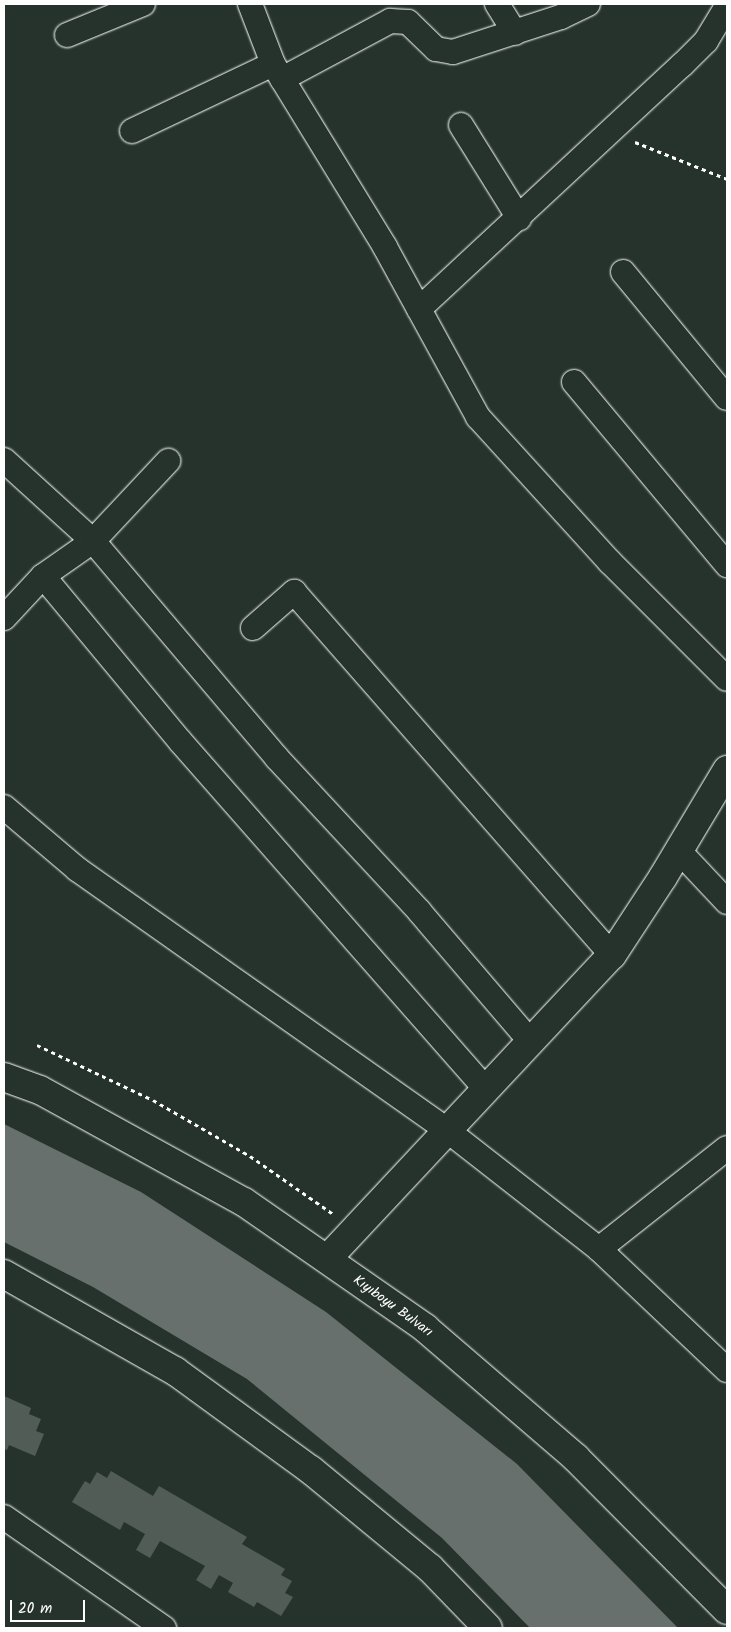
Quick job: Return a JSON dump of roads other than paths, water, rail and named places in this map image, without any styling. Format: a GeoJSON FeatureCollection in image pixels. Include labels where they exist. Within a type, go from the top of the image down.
{"type":"FeatureCollection","features":[{"type":"Feature","properties":{"kind":"main road"},"geometry":{"type":"LineString","coordinates":[[328,1258],[485,1088],[612,955],[679,851],[727,770]]}},
{"type":"Feature","properties":{"kind":"main road","name":"Kıyıboyu Bulvarı"},"geometry":{"type":"LineString","coordinates":[[4,1077],[40,1090],[244,1202],[328,1258],[425,1328],[576,1458],[727,1610]]}},
{"type":"Feature","properties":{"kind":"main road"},"geometry":{"type":"LineString","coordinates":[[4,1274],[175,1371],[311,1470],[430,1568],[488,1628]]}},
{"type":"Feature","properties":{"kind":"street"},"geometry":{"type":"LineString","coordinates":[[67,35],[143,4]]}},
{"type":"Feature","properties":{"kind":"street"},"geometry":{"type":"LineString","coordinates":[[250,4],[278,71],[419,309],[478,416],[610,562],[727,679]]}},
{"type":"Feature","properties":{"kind":"street"},"geometry":{"type":"LineString","coordinates":[[497,4],[515,33]]}},
{"type":"Feature","properties":{"kind":"street"},"geometry":{"type":"LineString","coordinates":[[132,130],[278,71],[390,21],[408,22],[430,44],[443,52],[453,52],[515,33],[588,4]]}},
{"type":"Feature","properties":{"kind":"street"},"geometry":{"type":"LineString","coordinates":[[419,309],[519,218],[706,40],[727,6]]}},
{"type":"Feature","properties":{"kind":"street"},"geometry":{"type":"LineString","coordinates":[[461,124],[519,218]]}},
{"type":"Feature","properties":{"kind":"street"},"geometry":{"type":"LineString","coordinates":[[623,272],[727,398]]}},
{"type":"Feature","properties":{"kind":"street"},"geometry":{"type":"LineString","coordinates":[[574,382],[727,565]]}},
{"type":"Feature","properties":{"kind":"street"},"geometry":{"type":"LineString","coordinates":[[4,460],[93,541],[277,758],[419,911],[530,1041]]}},
{"type":"Feature","properties":{"kind":"street"},"geometry":{"type":"LineString","coordinates":[[4,618],[43,576],[93,541],[168,461]]}},
{"type":"Feature","properties":{"kind":"street"},"geometry":{"type":"LineString","coordinates":[[43,576],[186,748],[485,1088]]}},
{"type":"Feature","properties":{"kind":"street"},"geometry":{"type":"LineString","coordinates":[[254,628],[294,592],[612,955]]}},
{"type":"Feature","properties":{"kind":"street"},"geometry":{"type":"LineString","coordinates":[[4,807],[77,869],[448,1130],[599,1249],[727,1370]]}},
{"type":"Feature","properties":{"kind":"street"},"geometry":{"type":"LineString","coordinates":[[679,851],[727,902]]}},
{"type":"Feature","properties":{"kind":"street"},"geometry":{"type":"LineString","coordinates":[[599,1249],[727,1148]]}},
{"type":"Feature","properties":{"kind":"street"},"geometry":{"type":"LineString","coordinates":[[4,1517],[164,1628]]}}]}
